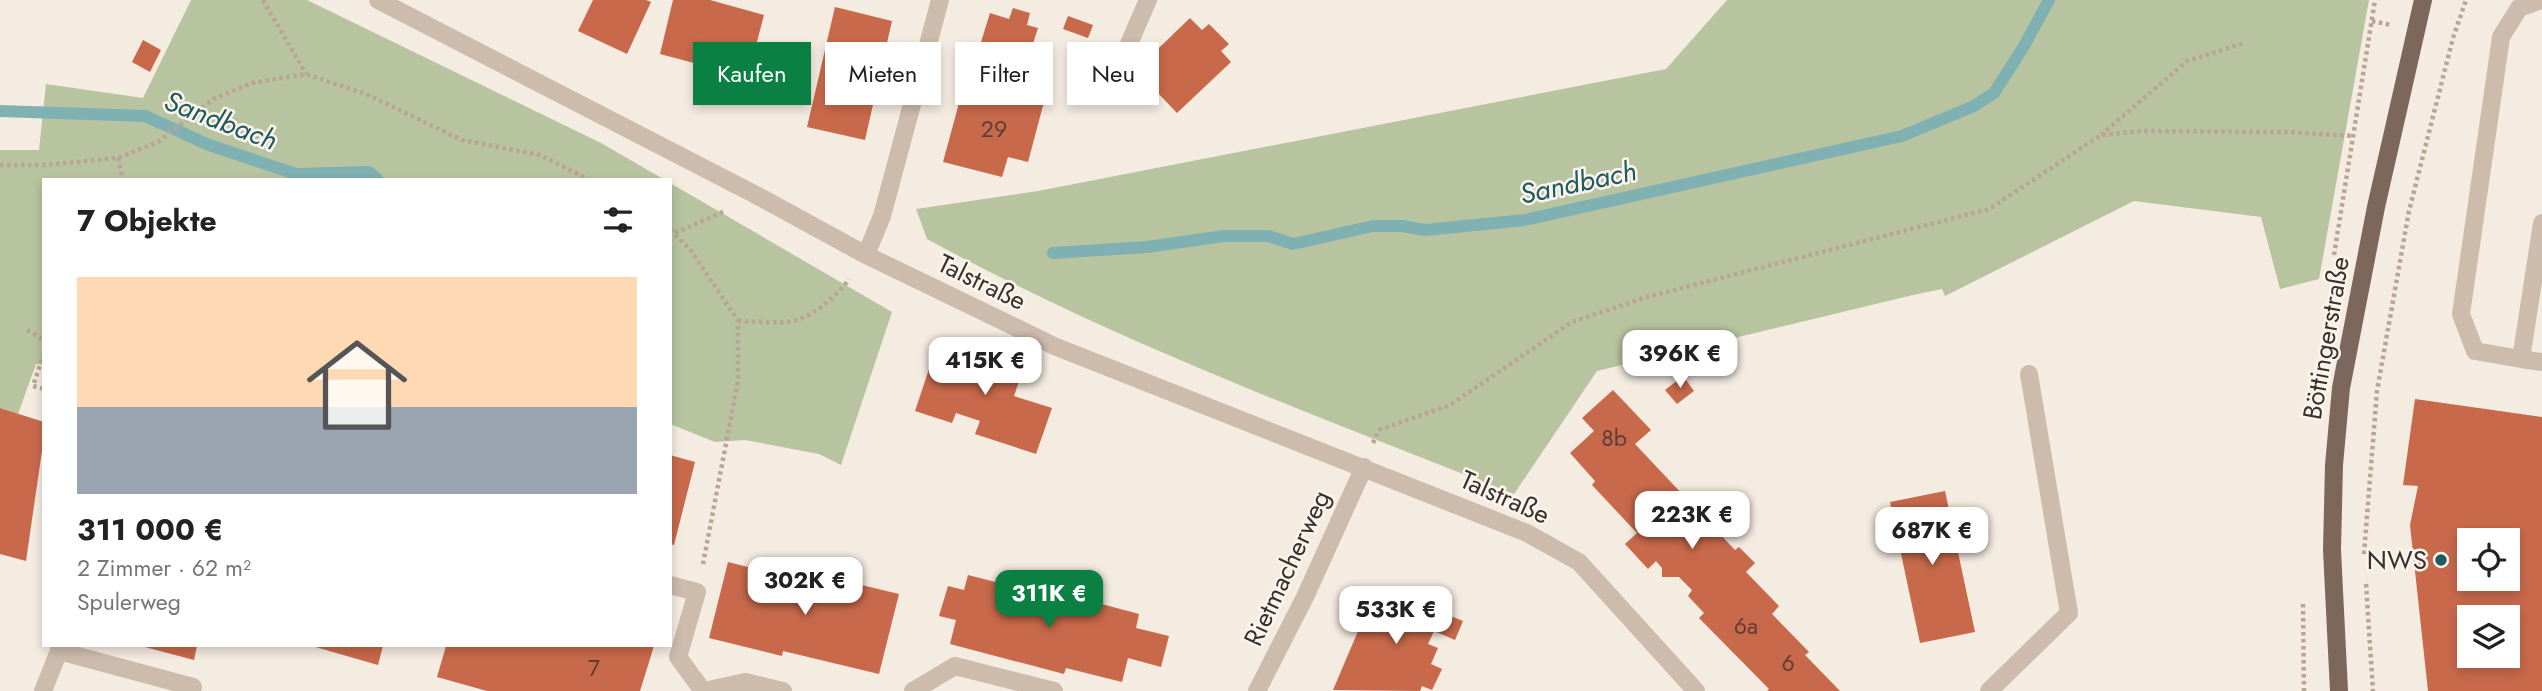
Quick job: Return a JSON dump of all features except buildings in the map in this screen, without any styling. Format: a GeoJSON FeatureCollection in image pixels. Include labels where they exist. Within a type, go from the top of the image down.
{"type":"FeatureCollection","features":[{"type":"Feature","properties":{"kind":"main road","name":"Böttingerstraße"},"geometry":{"type":"LineString","coordinates":[[2339,691],[2332,550],[2334,465],[2341,387],[2376,207],[2423,0]]}},
{"type":"Feature","properties":{"kind":"street","name":"Talstraße"},"geometry":{"type":"LineString","coordinates":[[377,0],[758,196],[866,255],[1054,346],[1527,533],[1579,562],[1696,691]]}},
{"type":"Feature","properties":{"kind":"street"},"geometry":{"type":"LineString","coordinates":[[866,255],[882,216],[940,0]]}},
{"type":"Feature","properties":{"kind":"street"},"geometry":{"type":"LineString","coordinates":[[1130,42],[1148,0]]}},
{"type":"Feature","properties":{"kind":"street"},"geometry":{"type":"LineString","coordinates":[[2542,0],[2519,8],[2501,37],[2460,314],[2475,351],[2542,362]]}},
{"type":"Feature","properties":{"kind":"street"},"geometry":{"type":"LineString","coordinates":[[2521,359],[2542,223]]}},
{"type":"Feature","properties":{"kind":"street"},"geometry":{"type":"LineString","coordinates":[[1989,691],[2069,613],[2029,374]]}},
{"type":"Feature","properties":{"kind":"street","name":"Rietmacherweg"},"geometry":{"type":"LineString","coordinates":[[1257,691],[1305,597],[1364,467]]}},
{"type":"Feature","properties":{"kind":"street"},"geometry":{"type":"LineString","coordinates":[[672,586],[697,592],[678,657],[704,691],[745,681],[783,691]]}},
{"type":"Feature","properties":{"kind":"street"},"geometry":{"type":"LineString","coordinates":[[43,691],[59,648],[193,687]]}},
{"type":"Feature","properties":{"kind":"street"},"geometry":{"type":"LineString","coordinates":[[914,691],[955,666],[1054,691]]}},
{"type":"Feature","properties":{"kind":"path"},"geometry":{"type":"LineString","coordinates":[[263,0],[306,74]]}},
{"type":"Feature","properties":{"kind":"path"},"geometry":{"type":"LineString","coordinates":[[2101,135],[2155,131],[2288,132],[2354,136],[2375,0]]}},
{"type":"Feature","properties":{"kind":"path"},"geometry":{"type":"LineString","coordinates":[[2364,555],[2377,391],[2409,211],[2453,38],[2466,0]]}},
{"type":"Feature","properties":{"kind":"path"},"geometry":{"type":"LineString","coordinates":[[1364,467],[1379,430],[1450,405],[1572,322],[1647,297],[1989,209],[2101,135],[2188,61],[2245,43]]}},
{"type":"Feature","properties":{"kind":"path"},"geometry":{"type":"LineString","coordinates":[[0,165],[46,165],[118,158],[158,142],[215,98],[252,83],[306,74],[366,94],[462,140],[540,155],[586,178]]}},
{"type":"Feature","properties":{"kind":"path"},"geometry":{"type":"LineString","coordinates":[[118,158],[123,178]]}},
{"type":"Feature","properties":{"kind":"path"},"geometry":{"type":"LineString","coordinates":[[697,592],[738,381],[738,321],[690,249],[673,232],[758,196]]}},
{"type":"Feature","properties":{"kind":"path"},"geometry":{"type":"LineString","coordinates":[[738,321],[793,321],[821,307],[842,289],[866,255]]}},
{"type":"Feature","properties":{"kind":"path"},"geometry":{"type":"LineString","coordinates":[[27,330],[42,339]]}},
{"type":"Feature","properties":{"kind":"path"},"geometry":{"type":"LineString","coordinates":[[42,359],[33,386],[42,388]]}},
{"type":"Feature","properties":{"kind":"path"},"geometry":{"type":"LineString","coordinates":[[2365,582],[2373,691]]}},
{"type":"Feature","properties":{"kind":"green space"},"geometry":{"type":"Polygon","coordinates":[[[191,0],[307,0],[601,143],[662,178],[42,178],[42,365],[36,364],[18,414],[0,408],[0,150],[39,150],[46,84],[143,98],[191,0]]]}},
{"type":"Feature","properties":{"kind":"green space"},"geometry":{"type":"Polygon","coordinates":[[[1727,0],[2369,0],[2319,279],[2280,289],[2261,217],[2134,201],[1945,296],[1942,289],[1913,295],[1597,371],[1514,494],[1216,376],[1070,311],[927,239],[916,209],[1038,191],[1666,69],[1727,0]]]}},
{"type":"Feature","properties":{"kind":"green space"},"geometry":{"type":"Polygon","coordinates":[[[672,184],[892,312],[841,465],[819,454],[745,440],[715,442],[672,425],[672,184]]]}},
{"type":"Feature","properties":{"kind":"waterway","name":"Sandbach"},"geometry":{"type":"LineString","coordinates":[[1053,253],[1147,247],[1224,236],[1268,236],[1293,244],[1373,226],[1402,226],[1425,230],[1525,220],[1902,136],[1974,106],[1994,93],[2049,0]]}},
{"type":"Feature","properties":{"kind":"waterway","name":"Sandbach"},"geometry":{"type":"LineString","coordinates":[[0,111],[145,116],[209,145],[296,174],[369,172],[376,178]]}},
{"type":"Feature","properties":{"kind":"place","name":"NWS"},"geometry":{"type":"Point","coordinates":[2441,560]}}]}
